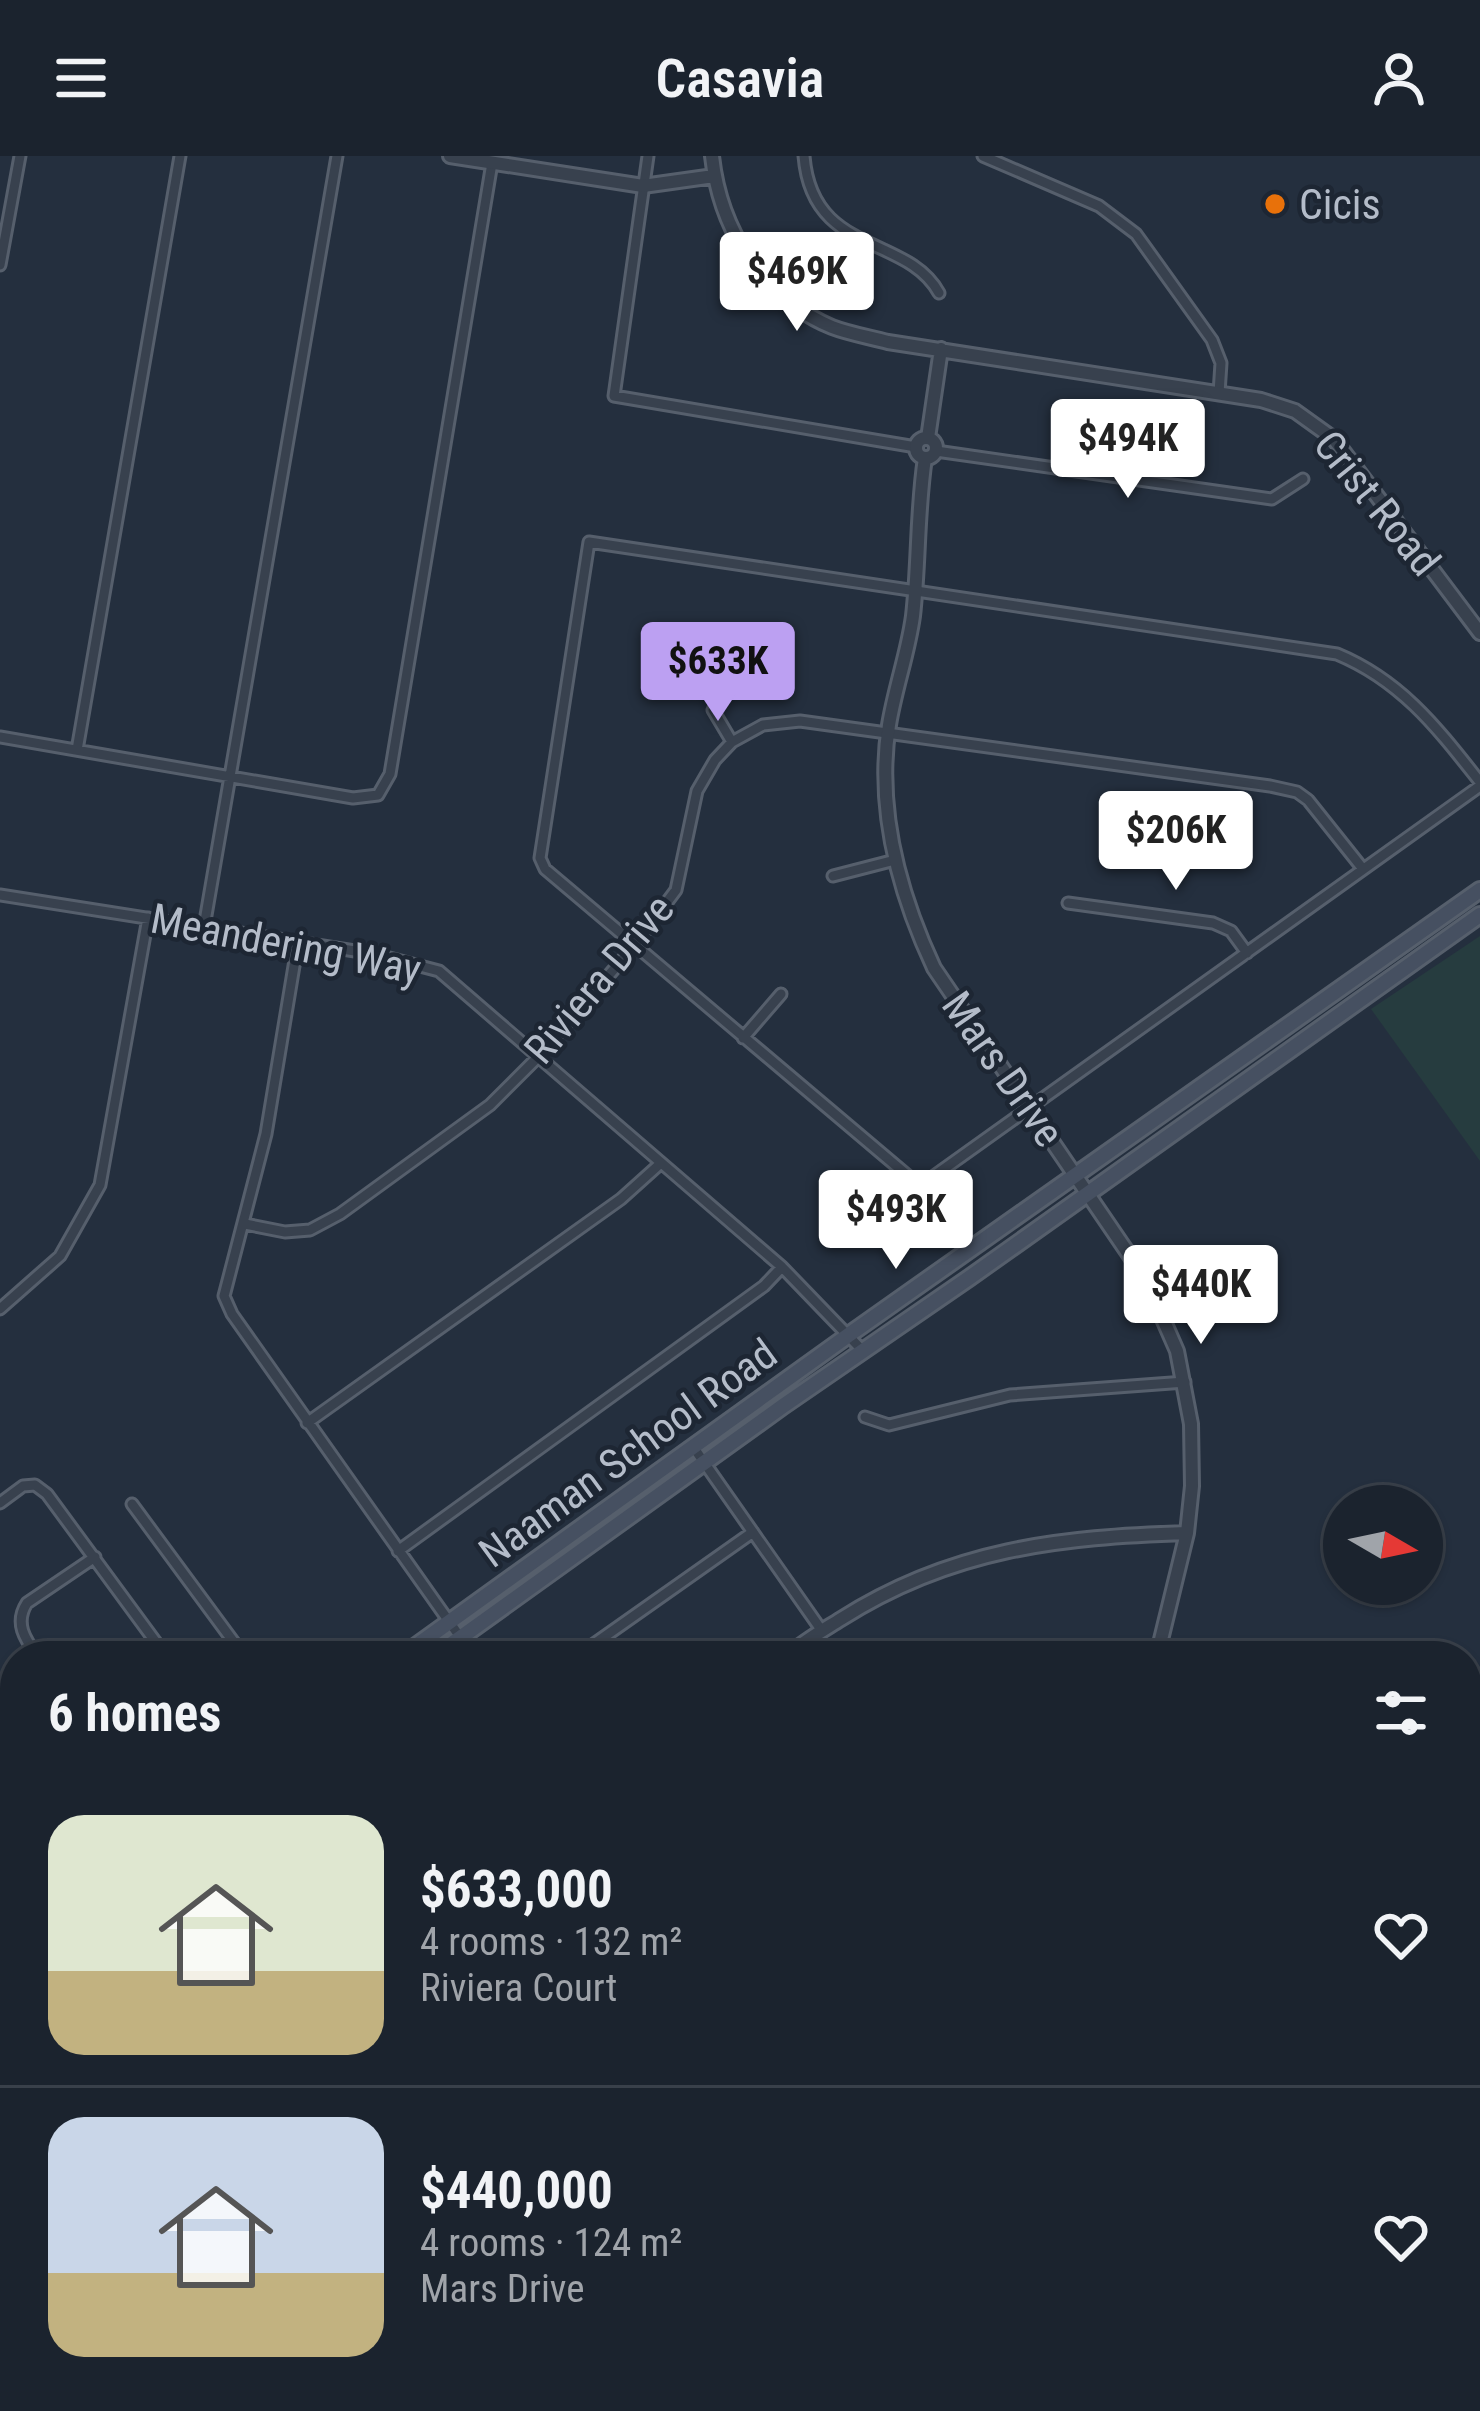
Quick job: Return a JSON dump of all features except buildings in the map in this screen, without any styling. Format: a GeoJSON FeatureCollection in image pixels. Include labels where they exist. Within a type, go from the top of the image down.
{"type":"FeatureCollection","features":[{"type":"Feature","properties":{"kind":"main road","name":"Naaman School Road"},"geometry":{"type":"LineString","coordinates":[[423,1641],[1480,890]]}},
{"type":"Feature","properties":{"kind":"main road","name":"Naaman School Road"},"geometry":{"type":"LineString","coordinates":[[455,1641],[1480,915]]}},
{"type":"Feature","properties":{"kind":"street"},"geometry":{"type":"LineString","coordinates":[[0,265],[20,156]]}},
{"type":"Feature","properties":{"kind":"street"},"geometry":{"type":"LineString","coordinates":[[77,749],[180,156]]}},
{"type":"Feature","properties":{"kind":"street"},"geometry":{"type":"LineString","coordinates":[[204,927],[337,156]]}},
{"type":"Feature","properties":{"kind":"street"},"geometry":{"type":"LineString","coordinates":[[450,156],[643,186],[714,176]]}},
{"type":"Feature","properties":{"kind":"street"},"geometry":{"type":"LineString","coordinates":[[648,156],[614,396],[1272,499],[1303,479]]}},
{"type":"Feature","properties":{"kind":"street","name":"Crist Road"},"geometry":{"type":"LineString","coordinates":[[712,156],[734,237],[780,296],[831,327],[888,342],[1220,394],[1295,411],[1334,439],[1480,633]]}},
{"type":"Feature","properties":{"kind":"street"},"geometry":{"type":"LineString","coordinates":[[804,156],[815,195],[829,217],[866,244],[928,274],[939,293]]}},
{"type":"Feature","properties":{"kind":"street"},"geometry":{"type":"LineString","coordinates":[[983,156],[1099,206],[1136,235],[1213,340],[1221,363],[1220,394]]}},
{"type":"Feature","properties":{"kind":"street"},"geometry":{"type":"LineString","coordinates":[[0,737],[353,798],[378,795],[387,784],[492,163]]}},
{"type":"Feature","properties":{"kind":"street","name":"Mars Drive"},"geometry":{"type":"LineString","coordinates":[[941,349],[916,518],[916,590],[888,732],[887,803],[895,860],[915,927],[934,968],[1155,1297],[1185,1382],[1193,1445],[1187,1533],[1161,1641]]}},
{"type":"Feature","properties":{"kind":"street"},"geometry":{"type":"LineString","coordinates":[[589,542],[916,590],[1337,654],[1388,680],[1423,710],[1480,784],[920,1186],[545,869],[540,858],[589,542]]}},
{"type":"Feature","properties":{"kind":"street"},"geometry":{"type":"LineString","coordinates":[[713,710],[732,742],[763,725],[800,721],[1221,777],[1297,792],[1363,869]]}},
{"type":"Feature","properties":{"kind":"street","name":"Riviera Drive"},"geometry":{"type":"LineString","coordinates":[[245,1224],[285,1232],[310,1229],[340,1214],[490,1106],[635,945],[676,890],[697,791],[732,742]]}},
{"type":"Feature","properties":{"kind":"street"},"geometry":{"type":"LineString","coordinates":[[833,875],[895,860]]}},
{"type":"Feature","properties":{"kind":"street","name":"Meandering Way"},"geometry":{"type":"LineString","coordinates":[[0,895],[374,954],[439,971],[782,1267],[862,1350]]}},
{"type":"Feature","properties":{"kind":"street"},"geometry":{"type":"LineString","coordinates":[[1068,903],[1213,923],[1231,931],[1246,953]]}},
{"type":"Feature","properties":{"kind":"street"},"geometry":{"type":"LineString","coordinates":[[0,1309],[60,1256],[100,1185],[148,917]]}},
{"type":"Feature","properties":{"kind":"street"},"geometry":{"type":"LineString","coordinates":[[298,942],[266,1134],[224,1296],[307,1423],[460,1637]]}},
{"type":"Feature","properties":{"kind":"street"},"geometry":{"type":"LineString","coordinates":[[743,1038],[781,994]]}},
{"type":"Feature","properties":{"kind":"street"},"geometry":{"type":"LineString","coordinates":[[307,1423],[621,1199],[661,1163]]}},
{"type":"Feature","properties":{"kind":"street"},"geometry":{"type":"LineString","coordinates":[[398,1551],[764,1286],[782,1267]]}},
{"type":"Feature","properties":{"kind":"street"},"geometry":{"type":"LineString","coordinates":[[865,1417],[890,1425],[1010,1395],[1185,1382]]}},
{"type":"Feature","properties":{"kind":"street"},"geometry":{"type":"LineString","coordinates":[[694,1448],[822,1631]]}},
{"type":"Feature","properties":{"kind":"street"},"geometry":{"type":"LineString","coordinates":[[0,1503],[23,1486],[34,1485],[47,1494],[155,1641]]}},
{"type":"Feature","properties":{"kind":"street"},"geometry":{"type":"LineString","coordinates":[[132,1504],[233,1641]]}},
{"type":"Feature","properties":{"kind":"street"},"geometry":{"type":"LineString","coordinates":[[598,1641],[753,1532]]}},
{"type":"Feature","properties":{"kind":"street"},"geometry":{"type":"LineString","coordinates":[[808,1641],[866,1602],[930,1571],[1003,1549],[1104,1535],[1187,1533]]}},
{"type":"Feature","properties":{"kind":"street"},"geometry":{"type":"LineString","coordinates":[[29,1641],[20,1623],[27,1603],[95,1557]]}},
{"type":"Feature","properties":{"kind":"green space"},"geometry":{"type":"Polygon","coordinates":[[[1480,936],[1480,1161],[1371,1009],[1480,936]]]}},
{"type":"Feature","properties":{"kind":"place","name":"Cicis"},"geometry":{"type":"Point","coordinates":[1275,204]}}]}
